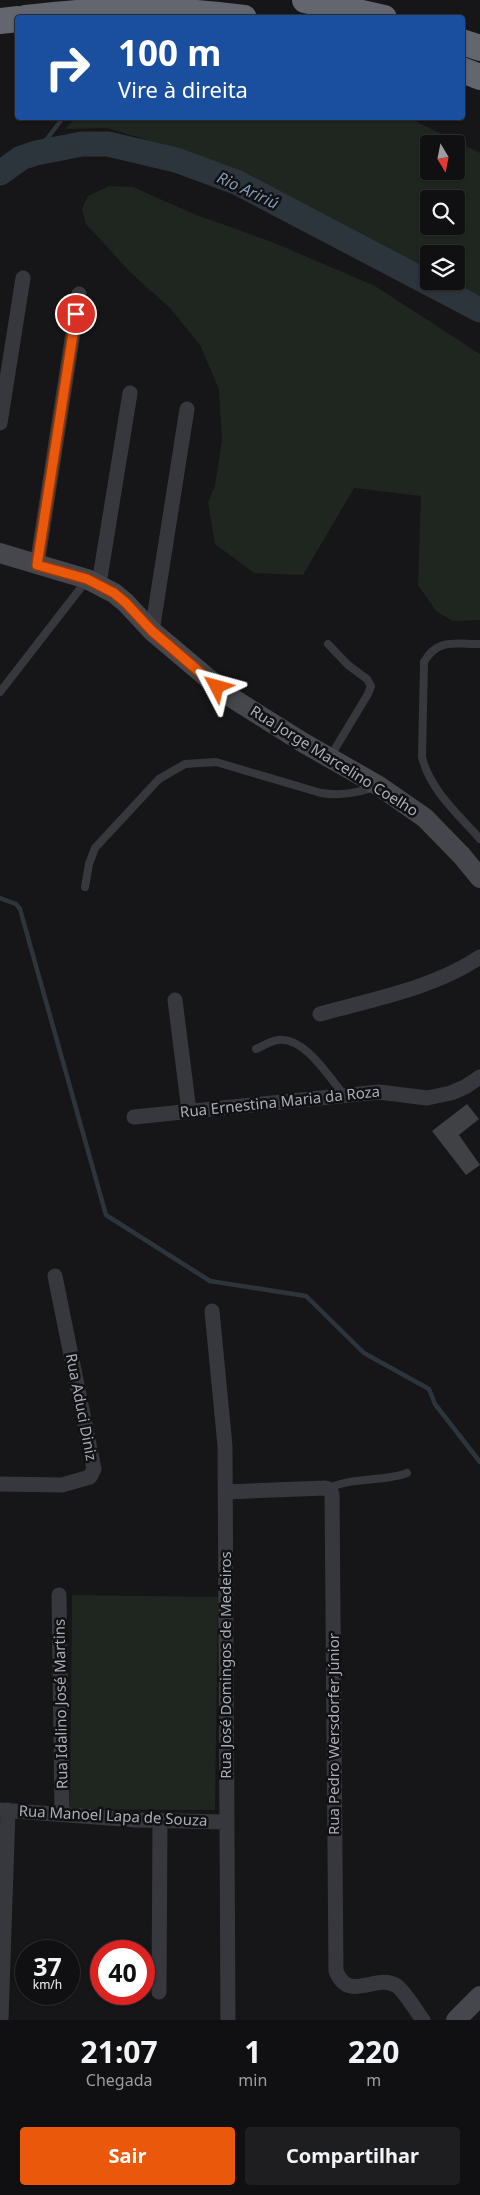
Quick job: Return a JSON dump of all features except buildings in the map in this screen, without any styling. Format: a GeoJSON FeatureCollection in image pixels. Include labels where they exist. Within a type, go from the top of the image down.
{"type":"FeatureCollection","features":[{"type":"Feature","properties":{"kind":"highway"},"geometry":{"type":"LineString","coordinates":[[305,0],[371,15]]}},
{"type":"Feature","properties":{"kind":"highway"},"geometry":{"type":"LineString","coordinates":[[66,15],[119,11],[216,15]]}},
{"type":"Feature","properties":{"kind":"highway"},"geometry":{"type":"LineString","coordinates":[[0,21],[15,18]]}},
{"type":"Feature","properties":{"kind":"highway"},"geometry":{"type":"LineString","coordinates":[[465,43],[480,48]]}},
{"type":"Feature","properties":{"kind":"highway"},"geometry":{"type":"LineString","coordinates":[[465,71],[480,77]]}},
{"type":"Feature","properties":{"kind":"street"},"geometry":{"type":"LineString","coordinates":[[0,423],[24,278]]}},
{"type":"Feature","properties":{"kind":"street"},"geometry":{"type":"LineString","coordinates":[[37,565],[79,294]]}},
{"type":"Feature","properties":{"kind":"street"},"geometry":{"type":"LineString","coordinates":[[93,582],[130,392]]}},
{"type":"Feature","properties":{"kind":"street"},"geometry":{"type":"LineString","coordinates":[[152,631],[187,409]]}},
{"type":"Feature","properties":{"kind":"street","name":"Rua Jorge Marcelino Coelho"},"geometry":{"type":"LineString","coordinates":[[0,553],[93,582],[126,603],[152,631],[228,696],[302,742],[379,786],[425,818],[462,856],[480,878]]}},
{"type":"Feature","properties":{"kind":"street"},"geometry":{"type":"LineString","coordinates":[[320,1014],[432,982],[462,969],[480,957]]}},
{"type":"Feature","properties":{"kind":"street"},"geometry":{"type":"LineString","coordinates":[[174,1000],[189,1111]]}},
{"type":"Feature","properties":{"kind":"street","name":"Rua Ernestina Maria da Roza"},"geometry":{"type":"LineString","coordinates":[[134,1117],[385,1092],[427,1098],[451,1093],[478,1084]]}},
{"type":"Feature","properties":{"kind":"street","name":"Rua Aduci Diniz"},"geometry":{"type":"LineString","coordinates":[[0,1484],[62,1485],[90,1478],[94,1469],[55,1276]]}},
{"type":"Feature","properties":{"kind":"street","name":"Rua José Domingos de Medeiros"},"geometry":{"type":"LineString","coordinates":[[212,1311],[225,1446],[228,2020]]}},
{"type":"Feature","properties":{"kind":"street"},"geometry":{"type":"LineString","coordinates":[[226,1492],[329,1489]]}},
{"type":"Feature","properties":{"kind":"street","name":"Rua Pedro Wersdorfer Júnior"},"geometry":{"type":"LineString","coordinates":[[329,1489],[332,1494],[336,1971],[340,1981],[349,1987],[389,1983],[398,1986],[423,2020]]}},
{"type":"Feature","properties":{"kind":"street","name":"Rua Idalino José Martins"},"geometry":{"type":"LineString","coordinates":[[59,1595],[62,1813]]}},
{"type":"Feature","properties":{"kind":"street"},"geometry":{"type":"LineString","coordinates":[[1,2020],[4,1810]]}},
{"type":"Feature","properties":{"kind":"street","name":"Rua Manoel Lapa de Souza"},"geometry":{"type":"LineString","coordinates":[[4,1810],[160,1821],[226,1822]]}},
{"type":"Feature","properties":{"kind":"street"},"geometry":{"type":"LineString","coordinates":[[159,1992],[160,1821]]}},
{"type":"Feature","properties":{"kind":"street"},"geometry":{"type":"LineString","coordinates":[[456,2020],[480,1996]]}},
{"type":"Feature","properties":{"kind":"lane"},"geometry":{"type":"LineString","coordinates":[[0,692],[93,582]]}},
{"type":"Feature","properties":{"kind":"lane"},"geometry":{"type":"LineString","coordinates":[[328,644],[344,662],[367,679],[371,686],[330,757]]}},
{"type":"Feature","properties":{"kind":"lane"},"geometry":{"type":"LineString","coordinates":[[480,644],[447,644],[437,646],[429,653],[424,662],[422,757],[425,771],[433,785],[480,839]]}},
{"type":"Feature","properties":{"kind":"lane"},"geometry":{"type":"LineString","coordinates":[[85,887],[94,848],[159,779],[185,764],[216,762],[321,793],[337,795],[351,794],[379,786]]}},
{"type":"Feature","properties":{"kind":"lane"},"geometry":{"type":"LineString","coordinates":[[256,1049],[278,1040],[288,1040],[297,1044],[306,1050],[344,1095]]}},
{"type":"Feature","properties":{"kind":"lane"},"geometry":{"type":"LineString","coordinates":[[329,1489],[339,1484],[397,1477],[407,1473]]}},
{"type":"Feature","properties":{"kind":"shaded area"},"geometry":{"type":"Polygon","coordinates":[[[73,120],[413,120],[443,135],[420,135],[420,180],[465,180],[465,146],[480,153],[480,301],[459,290],[465,290],[465,245],[420,245],[420,270],[181,150],[107,128],[65,129],[73,120]]]}},
{"type":"Feature","properties":{"kind":"shaded area"},"geometry":{"type":"Polygon","coordinates":[[[109,186],[133,187],[194,214],[272,242],[375,286],[480,354],[480,620],[453,621],[436,611],[418,585],[421,496],[354,488],[303,575],[254,573],[215,544],[208,502],[215,486],[222,440],[219,389],[200,345],[170,308],[131,273],[86,224],[82,209],[88,196],[109,186]]]}},
{"type":"Feature","properties":{"kind":"shaded area"},"geometry":{"type":"Polygon","coordinates":[[[72,1595],[218,1597],[215,1810],[70,1809],[72,1595]]]}},
{"type":"Feature","properties":{"kind":"waterway"},"geometry":{"type":"LineString","coordinates":[[36,153],[61,120]]}},
{"type":"Feature","properties":{"kind":"waterway","name":"Rio Aririú"},"geometry":{"type":"LineString","coordinates":[[0,173],[21,158],[36,153],[82,144],[108,144],[176,160],[236,182],[480,310]]}},
{"type":"Feature","properties":{"kind":"waterway"},"geometry":{"type":"LineString","coordinates":[[0,898],[16,904],[20,909],[106,1215],[210,1281],[306,1296],[364,1353],[429,1389],[435,1404],[480,1462]]}},
{"type":"Feature","properties":{"kind":"route"},"geometry":{"type":"LineString","coordinates":[[76,314],[37,565],[87,579],[114,593],[152,631],[217,687]]}}]}
